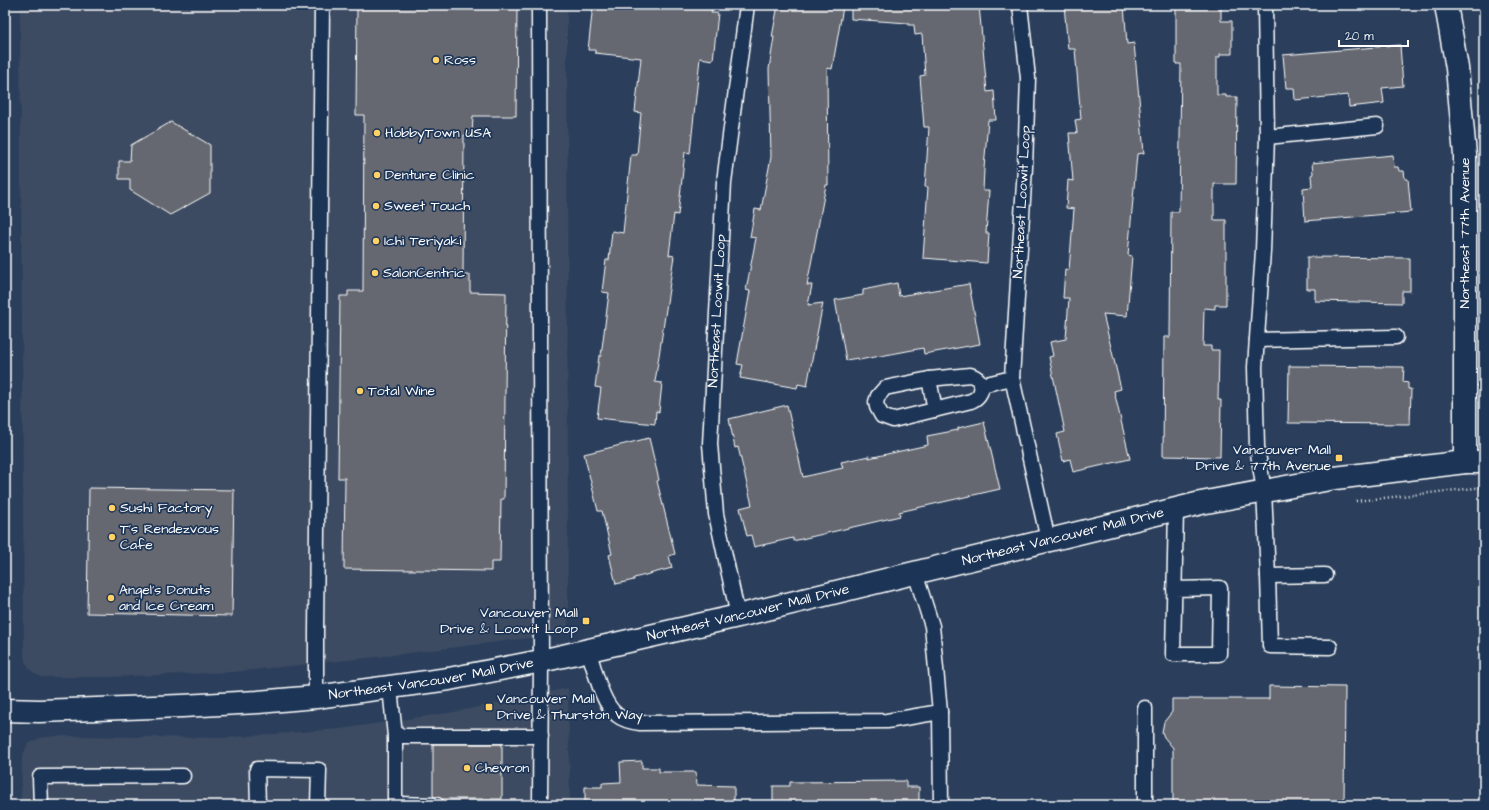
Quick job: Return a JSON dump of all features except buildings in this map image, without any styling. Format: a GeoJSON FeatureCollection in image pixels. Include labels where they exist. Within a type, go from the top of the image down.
{"type":"FeatureCollection","features":[{"type":"Feature","properties":{"kind":"main road","name":"Northeast 77th Avenue"},"geometry":{"type":"LineString","coordinates":[[1446,5],[1457,68],[1465,155],[1474,462]]}},
{"type":"Feature","properties":{"kind":"main road","name":"Northeast Vancouver Mall Drive"},"geometry":{"type":"LineString","coordinates":[[5,710],[182,706],[316,697],[449,679],[541,661],[738,616],[1201,503],[1335,478],[1474,462]]}},
{"type":"Feature","properties":{"kind":"lane"},"geometry":{"type":"LineString","coordinates":[[316,697],[322,5]]}},
{"type":"Feature","properties":{"kind":"lane"},"geometry":{"type":"LineString","coordinates":[[539,5],[540,805]]}},
{"type":"Feature","properties":{"kind":"lane","name":"Northeast Loowit Loop"},"geometry":{"type":"LineString","coordinates":[[738,616],[716,514],[710,444],[724,182],[748,5]]}},
{"type":"Feature","properties":{"kind":"lane","name":"Northeast Loowit Loop"},"geometry":{"type":"LineString","coordinates":[[1020,5],[1028,78],[1025,167],[1012,378],[1048,540]]}},
{"type":"Feature","properties":{"kind":"lane"},"geometry":{"type":"LineString","coordinates":[[1264,5],[1267,137],[1263,251],[1255,367],[1257,447],[1264,491],[1270,646],[1330,647]]}},
{"type":"Feature","properties":{"kind":"lane"},"geometry":{"type":"LineString","coordinates":[[1267,137],[1378,126]]}},
{"type":"Feature","properties":{"kind":"lane"},"geometry":{"type":"LineString","coordinates":[[1257,340],[1396,337]]}},
{"type":"Feature","properties":{"kind":"lane"},"geometry":{"type":"LineString","coordinates":[[970,375],[978,378],[982,385],[981,393],[975,399],[893,420],[882,416],[876,407],[878,396],[885,388],[929,379],[970,375]]}},
{"type":"Feature","properties":{"kind":"lane"},"geometry":{"type":"LineString","coordinates":[[982,385],[1012,378]]}},
{"type":"Feature","properties":{"kind":"lane"},"geometry":{"type":"LineString","coordinates":[[929,379],[935,410]]}},
{"type":"Feature","properties":{"kind":"lane"},"geometry":{"type":"LineString","coordinates":[[1174,589],[1220,588],[1219,654],[1173,654],[1174,589],[1176,509]]}},
{"type":"Feature","properties":{"kind":"lane"},"geometry":{"type":"LineString","coordinates":[[914,572],[932,626],[940,712],[941,805]]}},
{"type":"Feature","properties":{"kind":"lane"},"geometry":{"type":"LineString","coordinates":[[1268,576],[1325,575]]}},
{"type":"Feature","properties":{"kind":"lane"},"geometry":{"type":"LineString","coordinates":[[588,650],[608,707],[617,716],[628,721],[640,723],[886,721],[940,712]]}},
{"type":"Feature","properties":{"kind":"lane"},"geometry":{"type":"LineString","coordinates":[[390,688],[395,736],[393,805],[437,805]]}},
{"type":"Feature","properties":{"kind":"lane"},"geometry":{"type":"LineString","coordinates":[[1144,708],[1144,805]]}},
{"type":"Feature","properties":{"kind":"lane"},"geometry":{"type":"LineString","coordinates":[[395,736],[541,736]]}},
{"type":"Feature","properties":{"kind":"lane"},"geometry":{"type":"LineString","coordinates":[[258,805],[257,769],[319,770],[318,805]]}},
{"type":"Feature","properties":{"kind":"lane"},"geometry":{"type":"LineString","coordinates":[[41,805],[40,777],[182,776]]}},
{"type":"Feature","properties":{"kind":"path"},"geometry":{"type":"LineString","coordinates":[[1356,501],[1484,487]]}},
{"type":"Feature","properties":{"kind":"shaded area"},"geometry":{"type":"Polygon","coordinates":[[[20,5],[567,5],[568,633],[376,657],[233,672],[108,677],[41,677],[29,668],[25,661],[24,653],[20,5]]]}},
{"type":"Feature","properties":{"kind":"shaded area"},"geometry":{"type":"Polygon","coordinates":[[[568,688],[570,805],[21,805],[22,757],[28,744],[40,738],[57,736],[223,738],[340,729],[455,712],[568,688]]]}},
{"type":"Feature","properties":{"kind":"place","name":"Ross"},"geometry":{"type":"Point","coordinates":[436,60]}},
{"type":"Feature","properties":{"kind":"place","name":"HobbyTown USA"},"geometry":{"type":"Point","coordinates":[377,133]}},
{"type":"Feature","properties":{"kind":"place","name":"Denture Clinic"},"geometry":{"type":"Point","coordinates":[377,175]}},
{"type":"Feature","properties":{"kind":"place","name":"Sweet Touch"},"geometry":{"type":"Point","coordinates":[376,206]}},
{"type":"Feature","properties":{"kind":"place","name":"Ichi Teriyaki"},"geometry":{"type":"Point","coordinates":[376,241]}},
{"type":"Feature","properties":{"kind":"place","name":"SalonCentric"},"geometry":{"type":"Point","coordinates":[375,273]}},
{"type":"Feature","properties":{"kind":"place","name":"Total Wine"},"geometry":{"type":"Point","coordinates":[360,391]}},
{"type":"Feature","properties":{"kind":"place","name":"Vancouver Mall Drive & 77th Avenue"},"geometry":{"type":"Point","coordinates":[1339,458]}},
{"type":"Feature","properties":{"kind":"place","name":"Sushi Factory"},"geometry":{"type":"Point","coordinates":[112,508]}},
{"type":"Feature","properties":{"kind":"place","name":"T's Rendezvous Cafe"},"geometry":{"type":"Point","coordinates":[112,537]}},
{"type":"Feature","properties":{"kind":"place","name":"Angel's Donuts and Ice Cream"},"geometry":{"type":"Point","coordinates":[111,598]}},
{"type":"Feature","properties":{"kind":"place","name":"Vancouver Mall Drive & Loowit Loop"},"geometry":{"type":"Point","coordinates":[586,621]}},
{"type":"Feature","properties":{"kind":"place","name":"Vancouver Mall Drive & Thurston Way"},"geometry":{"type":"Point","coordinates":[489,707]}},
{"type":"Feature","properties":{"kind":"place","name":"Chevron"},"geometry":{"type":"Point","coordinates":[467,768]}}]}
